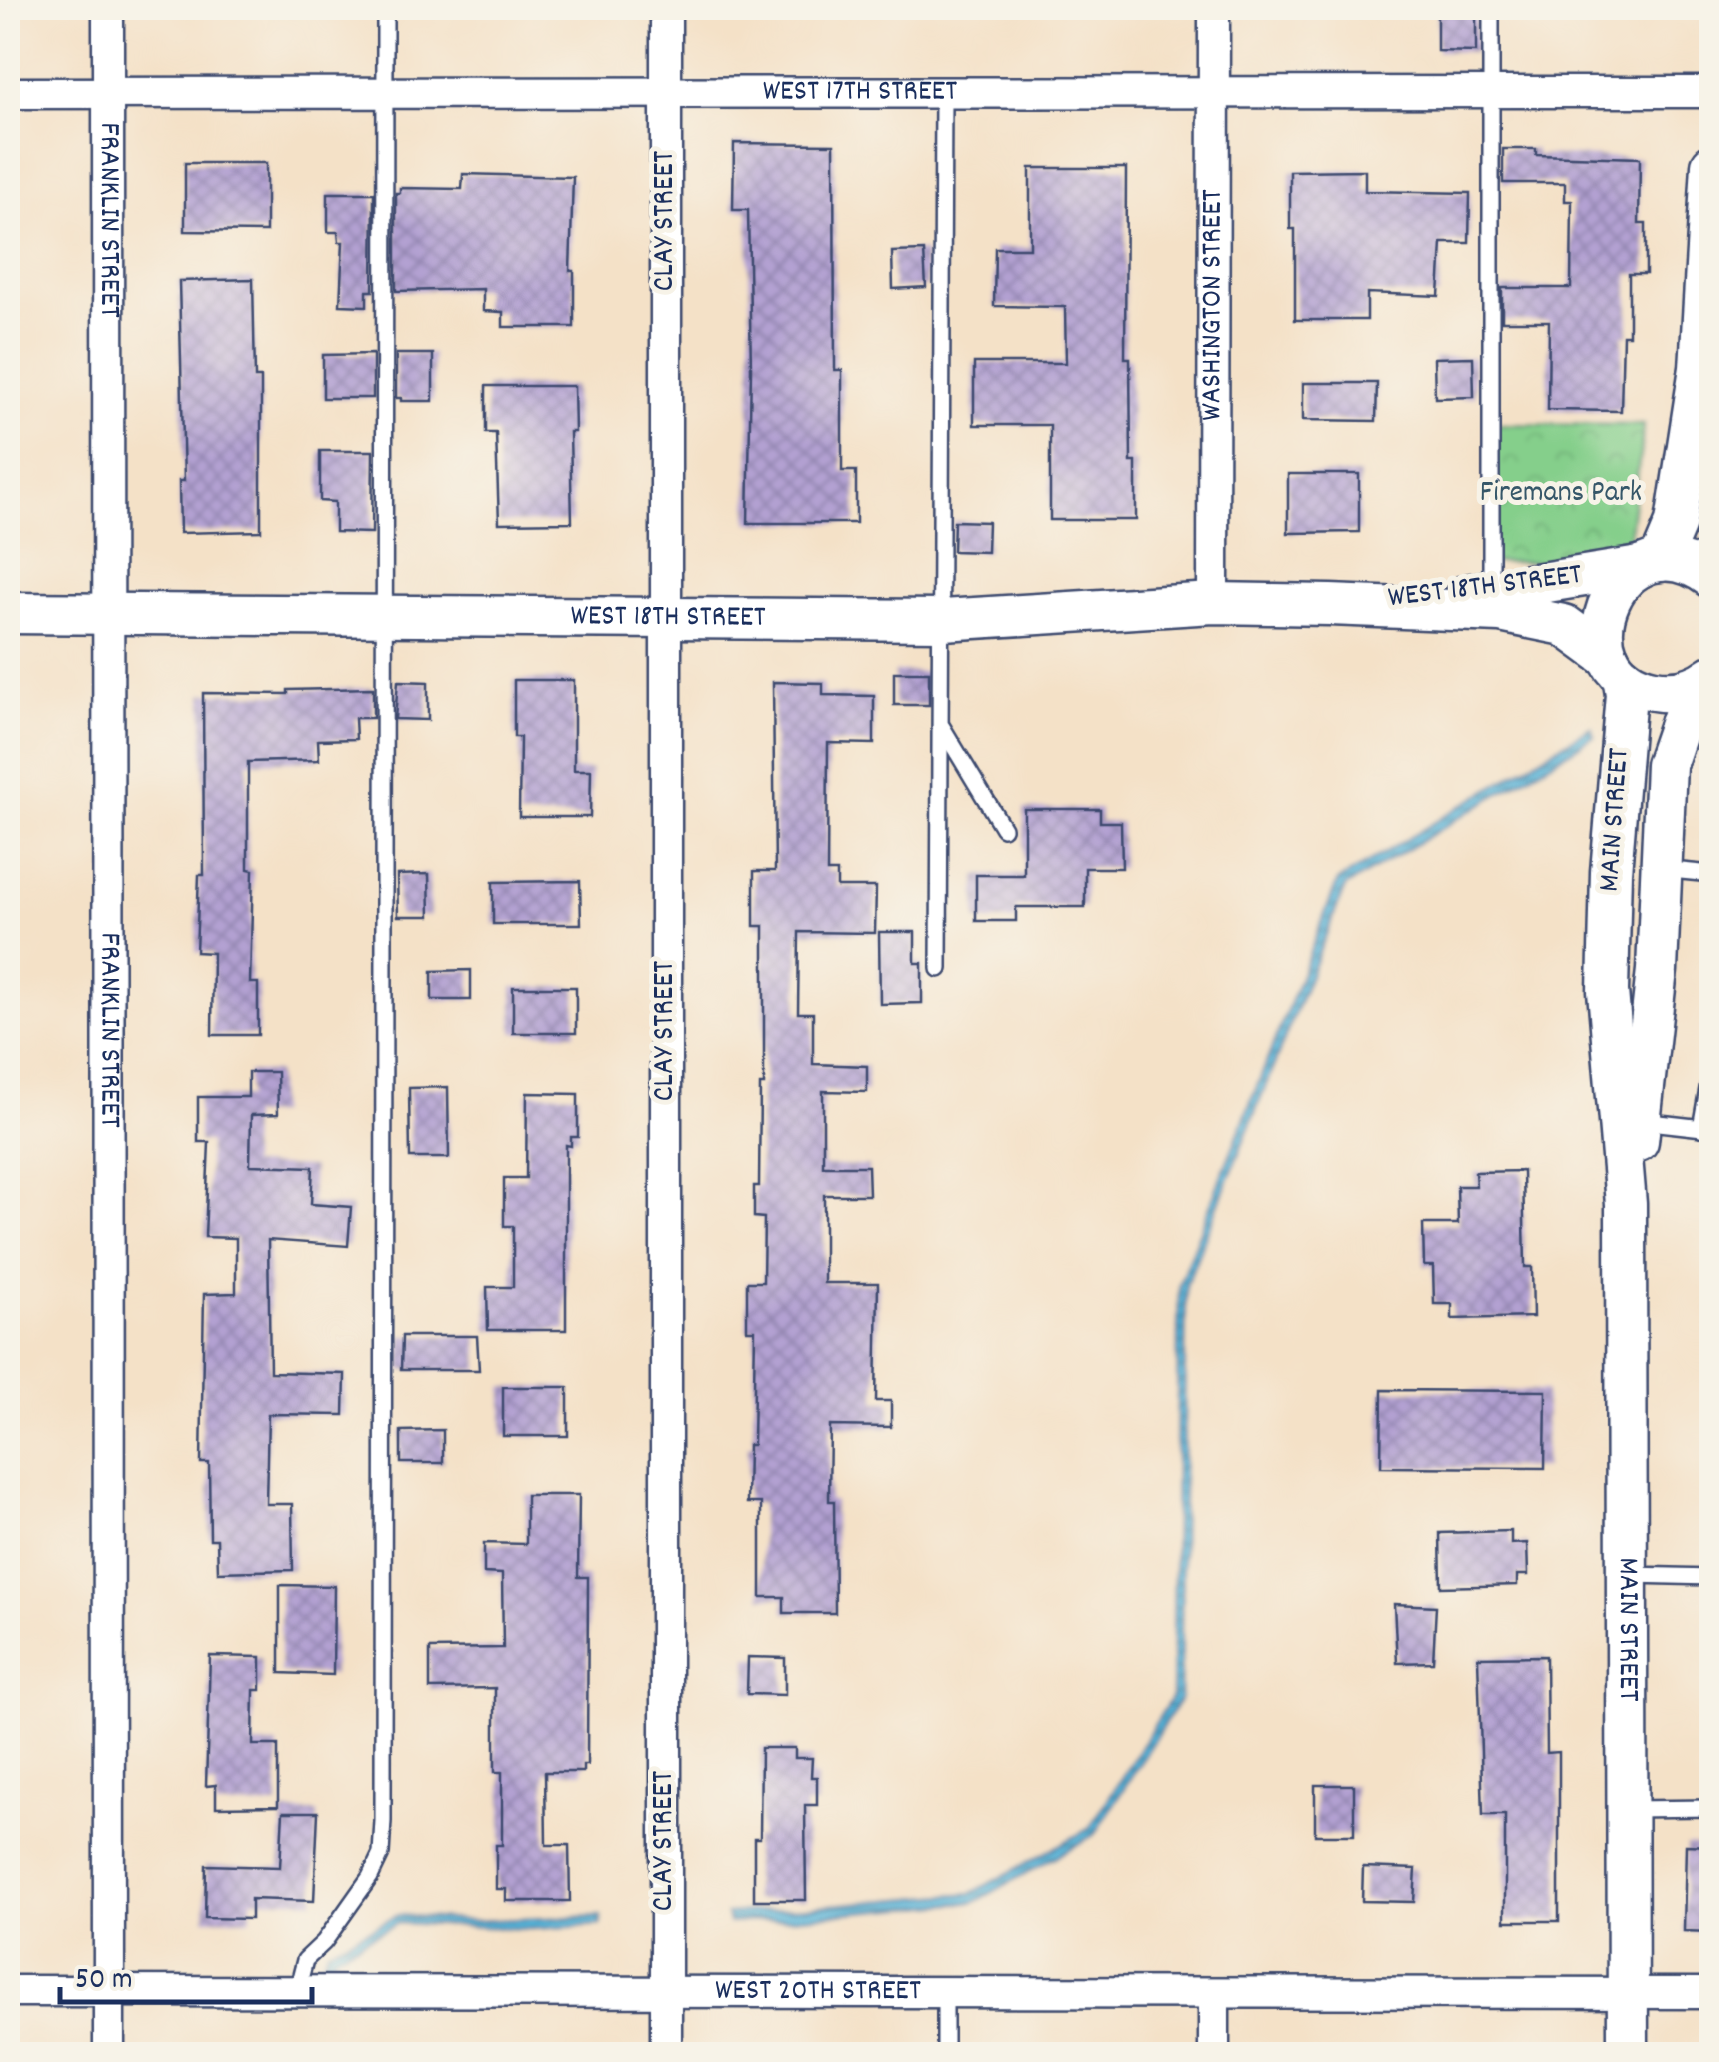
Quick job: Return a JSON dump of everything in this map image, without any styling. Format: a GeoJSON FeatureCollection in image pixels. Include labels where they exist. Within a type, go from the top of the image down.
{"type":"FeatureCollection","features":[{"type":"Feature","properties":{"kind":"main road"},"geometry":{"type":"LineString","coordinates":[[1650,564],[1676,523],[1700,368],[1712,165]]}},
{"type":"Feature","properties":{"kind":"main road"},"geometry":{"type":"LineString","coordinates":[[1650,564],[1680,562],[1712,578]]}},
{"type":"Feature","properties":{"kind":"main road","name":"WEST 18TH STREET"},"geometry":{"type":"LineString","coordinates":[[1330,604],[1490,593],[1650,564]]}},
{"type":"Feature","properties":{"kind":"main road","name":"MAIN STREET"},"geometry":{"type":"LineString","coordinates":[[1628,2054],[1626,1204],[1608,991],[1612,872],[1626,694],[1602,636],[1603,614],[1610,594],[1623,578],[1650,564]]}},
{"type":"Feature","properties":{"kind":"main road","name":"WEST 18TH STREET"},"geometry":{"type":"LineString","coordinates":[[8,614],[943,620],[1213,604],[1330,604],[1500,612],[1564,626],[1643,688],[1688,690],[1710,677]]}},
{"type":"Feature","properties":{"kind":"main road","name":"MAIN STREET"},"geometry":{"type":"LineString","coordinates":[[1626,1204],[1642,1121],[1657,970],[1666,765],[1689,698],[1710,677]]}},
{"type":"Feature","properties":{"kind":"street","name":"FRANKLIN STREET"},"geometry":{"type":"LineString","coordinates":[[108,8],[109,2054]]}},
{"type":"Feature","properties":{"kind":"street","name":"CLAY STREET"},"geometry":{"type":"LineString","coordinates":[[666,8],[666,2054]]}},
{"type":"Feature","properties":{"kind":"street","name":"WASHINGTON STREET"},"geometry":{"type":"LineString","coordinates":[[1213,604],[1214,8]]}},
{"type":"Feature","properties":{"kind":"street","name":"WEST 17TH STREET"},"geometry":{"type":"LineString","coordinates":[[8,93],[1712,92]]}},
{"type":"Feature","properties":{"kind":"street","name":"WEST 20TH STREET"},"geometry":{"type":"LineString","coordinates":[[8,1991],[1712,1993]]}},
{"type":"Feature","properties":{"kind":"street"},"geometry":{"type":"LineString","coordinates":[[1214,1993],[1214,2054]]}},
{"type":"Feature","properties":{"kind":"lane"},"geometry":{"type":"LineString","coordinates":[[297,1991],[306,1960],[324,1942],[370,1877],[381,1854],[384,8]]}},
{"type":"Feature","properties":{"kind":"lane"},"geometry":{"type":"LineString","coordinates":[[1490,593],[1491,8]]}},
{"type":"Feature","properties":{"kind":"lane"},"geometry":{"type":"LineString","coordinates":[[940,969],[943,93]]}},
{"type":"Feature","properties":{"kind":"lane"},"geometry":{"type":"LineString","coordinates":[[942,728],[1003,828]]}},
{"type":"Feature","properties":{"kind":"lane"},"geometry":{"type":"LineString","coordinates":[[1660,869],[1712,874]]}},
{"type":"Feature","properties":{"kind":"lane"},"geometry":{"type":"LineString","coordinates":[[1642,1121],[1706,1129],[1712,1066]]}},
{"type":"Feature","properties":{"kind":"lane"},"geometry":{"type":"LineString","coordinates":[[1627,1575],[1712,1577]]}},
{"type":"Feature","properties":{"kind":"lane"},"geometry":{"type":"LineString","coordinates":[[1628,1809],[1712,1808]]}},
{"type":"Feature","properties":{"kind":"lane"},"geometry":{"type":"LineString","coordinates":[[945,1992],[945,2054]]}},
{"type":"Feature","properties":{"kind":"green space","name":"Firemans Park"},"geometry":{"type":"Polygon","coordinates":[[[1491,424],[1644,425],[1626,562],[1491,562],[1491,424]]]}},
{"type":"Feature","properties":{"kind":"water"},"geometry":{"type":"Polygon","coordinates":[[[1591,727],[1594,736],[1345,887],[1186,1285],[1180,1699],[1095,1834],[975,1902],[729,1923],[727,1914],[972,1893],[1090,1828],[1172,1697],[1179,1284],[1338,881],[1591,727]]]}},
{"type":"Feature","properties":{"kind":"water"},"geometry":{"type":"Polygon","coordinates":[[[398,1915],[471,1921],[601,1916],[601,1925],[530,1929],[398,1923],[335,1955],[330,1970],[321,1969],[327,1950],[398,1915]]]}},
{"type":"Feature","properties":{"kind":"building"},"geometry":{"type":"Polygon","coordinates":[[[1437,8],[1476,8],[1476,52],[1437,51],[1437,8]]]}},
{"type":"Feature","properties":{"kind":"building"},"geometry":{"type":"Polygon","coordinates":[[[734,143],[834,144],[835,370],[842,370],[842,471],[856,471],[856,523],[748,523],[748,210],[733,210],[734,143]]]}},
{"type":"Feature","properties":{"kind":"building"},"geometry":{"type":"Polygon","coordinates":[[[1503,149],[1536,149],[1536,155],[1640,158],[1639,224],[1646,224],[1646,274],[1629,274],[1629,335],[1623,335],[1621,411],[1548,410],[1549,321],[1502,321],[1502,288],[1571,288],[1572,201],[1565,201],[1565,183],[1503,183],[1503,149]]]}},
{"type":"Feature","properties":{"kind":"building"},"geometry":{"type":"Polygon","coordinates":[[[185,163],[266,163],[266,232],[185,231],[185,163]]]}},
{"type":"Feature","properties":{"kind":"building"},"geometry":{"type":"Polygon","coordinates":[[[1030,168],[1126,168],[1125,358],[1130,358],[1136,520],[1050,520],[1050,425],[974,425],[974,363],[1066,363],[1065,307],[994,306],[995,248],[1030,248],[1030,168]]]}},
{"type":"Feature","properties":{"kind":"building"},"geometry":{"type":"Polygon","coordinates":[[[1365,170],[1365,191],[1470,193],[1469,243],[1442,243],[1439,296],[1367,293],[1367,320],[1295,320],[1295,229],[1290,229],[1290,171],[1365,170]]]}},
{"type":"Feature","properties":{"kind":"building"},"geometry":{"type":"Polygon","coordinates":[[[463,174],[573,177],[570,271],[574,271],[574,327],[503,327],[503,312],[483,311],[483,289],[396,291],[396,193],[400,193],[400,188],[462,189],[463,174]]]}},
{"type":"Feature","properties":{"kind":"building"},"geometry":{"type":"Polygon","coordinates":[[[328,193],[374,193],[373,291],[367,291],[367,306],[340,305],[343,242],[339,242],[338,232],[328,232],[328,193]]]}},
{"type":"Feature","properties":{"kind":"building"},"geometry":{"type":"Polygon","coordinates":[[[924,251],[926,287],[893,289],[892,252],[924,251]]]}},
{"type":"Feature","properties":{"kind":"building"},"geometry":{"type":"Polygon","coordinates":[[[253,279],[255,378],[261,378],[261,531],[180,533],[179,481],[184,481],[179,281],[253,279]]]}},
{"type":"Feature","properties":{"kind":"building"},"geometry":{"type":"Polygon","coordinates":[[[373,354],[373,398],[323,398],[323,355],[373,354]]]}},
{"type":"Feature","properties":{"kind":"building"},"geometry":{"type":"Polygon","coordinates":[[[396,354],[433,354],[433,401],[396,398],[396,354]]]}},
{"type":"Feature","properties":{"kind":"building"},"geometry":{"type":"Polygon","coordinates":[[[1473,357],[1474,397],[1435,398],[1434,358],[1473,357]]]}},
{"type":"Feature","properties":{"kind":"building"},"geometry":{"type":"Polygon","coordinates":[[[1303,383],[1377,383],[1376,421],[1303,420],[1303,383]]]}},
{"type":"Feature","properties":{"kind":"building"},"geometry":{"type":"Polygon","coordinates":[[[486,386],[574,386],[575,432],[570,432],[572,522],[499,523],[496,433],[486,433],[486,386]]]}},
{"type":"Feature","properties":{"kind":"building"},"geometry":{"type":"Polygon","coordinates":[[[320,451],[373,451],[372,533],[335,532],[335,502],[320,501],[320,451]]]}},
{"type":"Feature","properties":{"kind":"building"},"geometry":{"type":"Polygon","coordinates":[[[1288,474],[1359,474],[1359,532],[1288,533],[1288,474]]]}},
{"type":"Feature","properties":{"kind":"building"},"geometry":{"type":"Polygon","coordinates":[[[954,521],[988,522],[987,552],[953,551],[954,521]]]}},
{"type":"Feature","properties":{"kind":"building"},"geometry":{"type":"Polygon","coordinates":[[[894,672],[929,672],[929,705],[894,705],[894,672]]]}},
{"type":"Feature","properties":{"kind":"building"},"geometry":{"type":"Polygon","coordinates":[[[514,680],[574,680],[574,770],[591,770],[590,817],[519,817],[520,737],[514,737],[514,680]]]}},
{"type":"Feature","properties":{"kind":"building"},"geometry":{"type":"Polygon","coordinates":[[[398,681],[428,682],[428,720],[395,719],[398,681]]]}},
{"type":"Feature","properties":{"kind":"building"},"geometry":{"type":"Polygon","coordinates":[[[773,682],[823,683],[823,695],[874,696],[874,744],[828,743],[827,872],[837,872],[837,887],[876,887],[875,933],[799,932],[798,1013],[813,1013],[813,1064],[867,1066],[867,1092],[823,1091],[823,1166],[868,1166],[869,1195],[824,1195],[824,1283],[878,1283],[876,1401],[891,1401],[891,1427],[830,1426],[829,1501],[834,1501],[835,1613],[784,1613],[784,1597],[761,1597],[761,1503],[747,1503],[748,1445],[753,1445],[755,1330],[747,1330],[747,1282],[763,1282],[764,1218],[754,1217],[754,1186],[759,1186],[760,1085],[764,1085],[764,926],[754,926],[754,871],[775,871],[773,682]]]}},
{"type":"Feature","properties":{"kind":"building"},"geometry":{"type":"Polygon","coordinates":[[[373,688],[373,718],[355,718],[356,739],[318,740],[319,760],[248,762],[248,869],[253,870],[250,983],[258,983],[258,1035],[212,1035],[213,953],[196,952],[199,875],[204,875],[203,693],[288,694],[288,690],[373,688]]]}},
{"type":"Feature","properties":{"kind":"building"},"geometry":{"type":"Polygon","coordinates":[[[1024,809],[1100,809],[1100,822],[1121,822],[1122,868],[1085,868],[1085,907],[1016,907],[1016,921],[976,921],[976,875],[1024,875],[1024,809]]]}},
{"type":"Feature","properties":{"kind":"building"},"geometry":{"type":"Polygon","coordinates":[[[429,874],[430,916],[398,916],[397,875],[429,874]]]}},
{"type":"Feature","properties":{"kind":"building"},"geometry":{"type":"Polygon","coordinates":[[[580,881],[581,924],[493,924],[493,882],[580,881]]]}},
{"type":"Feature","properties":{"kind":"building"},"geometry":{"type":"Polygon","coordinates":[[[879,932],[915,932],[915,963],[922,963],[922,1003],[880,1004],[879,932]]]}},
{"type":"Feature","properties":{"kind":"building"},"geometry":{"type":"Polygon","coordinates":[[[471,970],[471,1000],[432,1000],[432,971],[471,970]]]}},
{"type":"Feature","properties":{"kind":"building"},"geometry":{"type":"Polygon","coordinates":[[[513,987],[576,987],[576,1033],[513,1033],[513,987]]]}},
{"type":"Feature","properties":{"kind":"building"},"geometry":{"type":"Polygon","coordinates":[[[248,1072],[277,1072],[278,1114],[251,1115],[250,1165],[313,1167],[311,1204],[351,1207],[348,1246],[268,1240],[270,1372],[345,1374],[344,1415],[268,1414],[266,1504],[292,1504],[293,1570],[218,1572],[217,1539],[210,1539],[209,1463],[201,1463],[204,1294],[236,1293],[236,1238],[205,1237],[209,1142],[198,1142],[198,1097],[248,1097],[248,1072]]]}},
{"type":"Feature","properties":{"kind":"building"},"geometry":{"type":"Polygon","coordinates":[[[448,1087],[449,1158],[410,1158],[409,1088],[448,1087]]]}},
{"type":"Feature","properties":{"kind":"building"},"geometry":{"type":"Polygon","coordinates":[[[527,1093],[578,1094],[578,1137],[571,1137],[571,1146],[566,1145],[566,1330],[488,1330],[487,1287],[513,1287],[513,1226],[504,1226],[504,1178],[526,1178],[527,1093]]]}},
{"type":"Feature","properties":{"kind":"building"},"geometry":{"type":"Polygon","coordinates":[[[1523,1171],[1525,1267],[1532,1267],[1533,1317],[1452,1319],[1452,1304],[1434,1304],[1433,1266],[1424,1266],[1423,1224],[1458,1224],[1457,1186],[1476,1186],[1475,1172],[1523,1171]]]}},
{"type":"Feature","properties":{"kind":"building"},"geometry":{"type":"Polygon","coordinates":[[[402,1336],[477,1336],[479,1370],[401,1370],[402,1336]]]}},
{"type":"Feature","properties":{"kind":"building"},"geometry":{"type":"Polygon","coordinates":[[[503,1387],[568,1387],[568,1436],[503,1436],[503,1387]]]}},
{"type":"Feature","properties":{"kind":"building"},"geometry":{"type":"Polygon","coordinates":[[[1382,1390],[1546,1391],[1545,1468],[1381,1467],[1382,1390]]]}},
{"type":"Feature","properties":{"kind":"building"},"geometry":{"type":"Polygon","coordinates":[[[443,1430],[443,1463],[401,1463],[401,1431],[443,1430]]]}},
{"type":"Feature","properties":{"kind":"building"},"geometry":{"type":"Polygon","coordinates":[[[526,1495],[579,1495],[578,1577],[588,1577],[587,1765],[583,1765],[583,1772],[545,1772],[546,1845],[569,1845],[570,1901],[506,1901],[506,1889],[496,1889],[496,1845],[502,1845],[502,1772],[495,1772],[495,1688],[430,1689],[430,1649],[503,1648],[502,1574],[484,1573],[484,1543],[526,1544],[526,1495]]]}},
{"type":"Feature","properties":{"kind":"building"},"geometry":{"type":"Polygon","coordinates":[[[1511,1531],[1511,1544],[1527,1543],[1528,1575],[1517,1575],[1517,1585],[1441,1587],[1440,1533],[1511,1531]]]}},
{"type":"Feature","properties":{"kind":"building"},"geometry":{"type":"Polygon","coordinates":[[[280,1585],[334,1586],[333,1675],[280,1673],[280,1585]]]}},
{"type":"Feature","properties":{"kind":"building"},"geometry":{"type":"Polygon","coordinates":[[[1394,1604],[1436,1606],[1433,1662],[1397,1663],[1394,1604]]]}},
{"type":"Feature","properties":{"kind":"building"},"geometry":{"type":"Polygon","coordinates":[[[210,1656],[261,1657],[261,1690],[254,1690],[253,1745],[278,1745],[278,1806],[216,1807],[216,1785],[206,1786],[210,1656]]]}},
{"type":"Feature","properties":{"kind":"building"},"geometry":{"type":"Polygon","coordinates":[[[1546,1656],[1547,1753],[1559,1752],[1559,1921],[1505,1921],[1505,1815],[1483,1815],[1478,1657],[1546,1656]]]}},
{"type":"Feature","properties":{"kind":"building"},"geometry":{"type":"Polygon","coordinates":[[[748,1657],[785,1658],[785,1695],[747,1694],[748,1657]]]}},
{"type":"Feature","properties":{"kind":"building"},"geometry":{"type":"Polygon","coordinates":[[[761,1748],[795,1748],[795,1758],[812,1758],[811,1777],[817,1777],[817,1805],[805,1805],[806,1900],[754,1900],[754,1838],[760,1838],[761,1748]]]}},
{"type":"Feature","properties":{"kind":"building"},"geometry":{"type":"Polygon","coordinates":[[[1315,1785],[1354,1785],[1354,1835],[1315,1835],[1315,1785]]]}},
{"type":"Feature","properties":{"kind":"building"},"geometry":{"type":"Polygon","coordinates":[[[283,1812],[318,1812],[314,1901],[251,1899],[251,1919],[205,1918],[206,1865],[280,1867],[283,1812]]]}},
{"type":"Feature","properties":{"kind":"building"},"geometry":{"type":"Polygon","coordinates":[[[1686,1845],[1712,1846],[1712,1932],[1684,1931],[1686,1845]]]}},
{"type":"Feature","properties":{"kind":"building"},"geometry":{"type":"Polygon","coordinates":[[[1363,1867],[1416,1869],[1414,1902],[1362,1901],[1363,1867]]]}}]}
